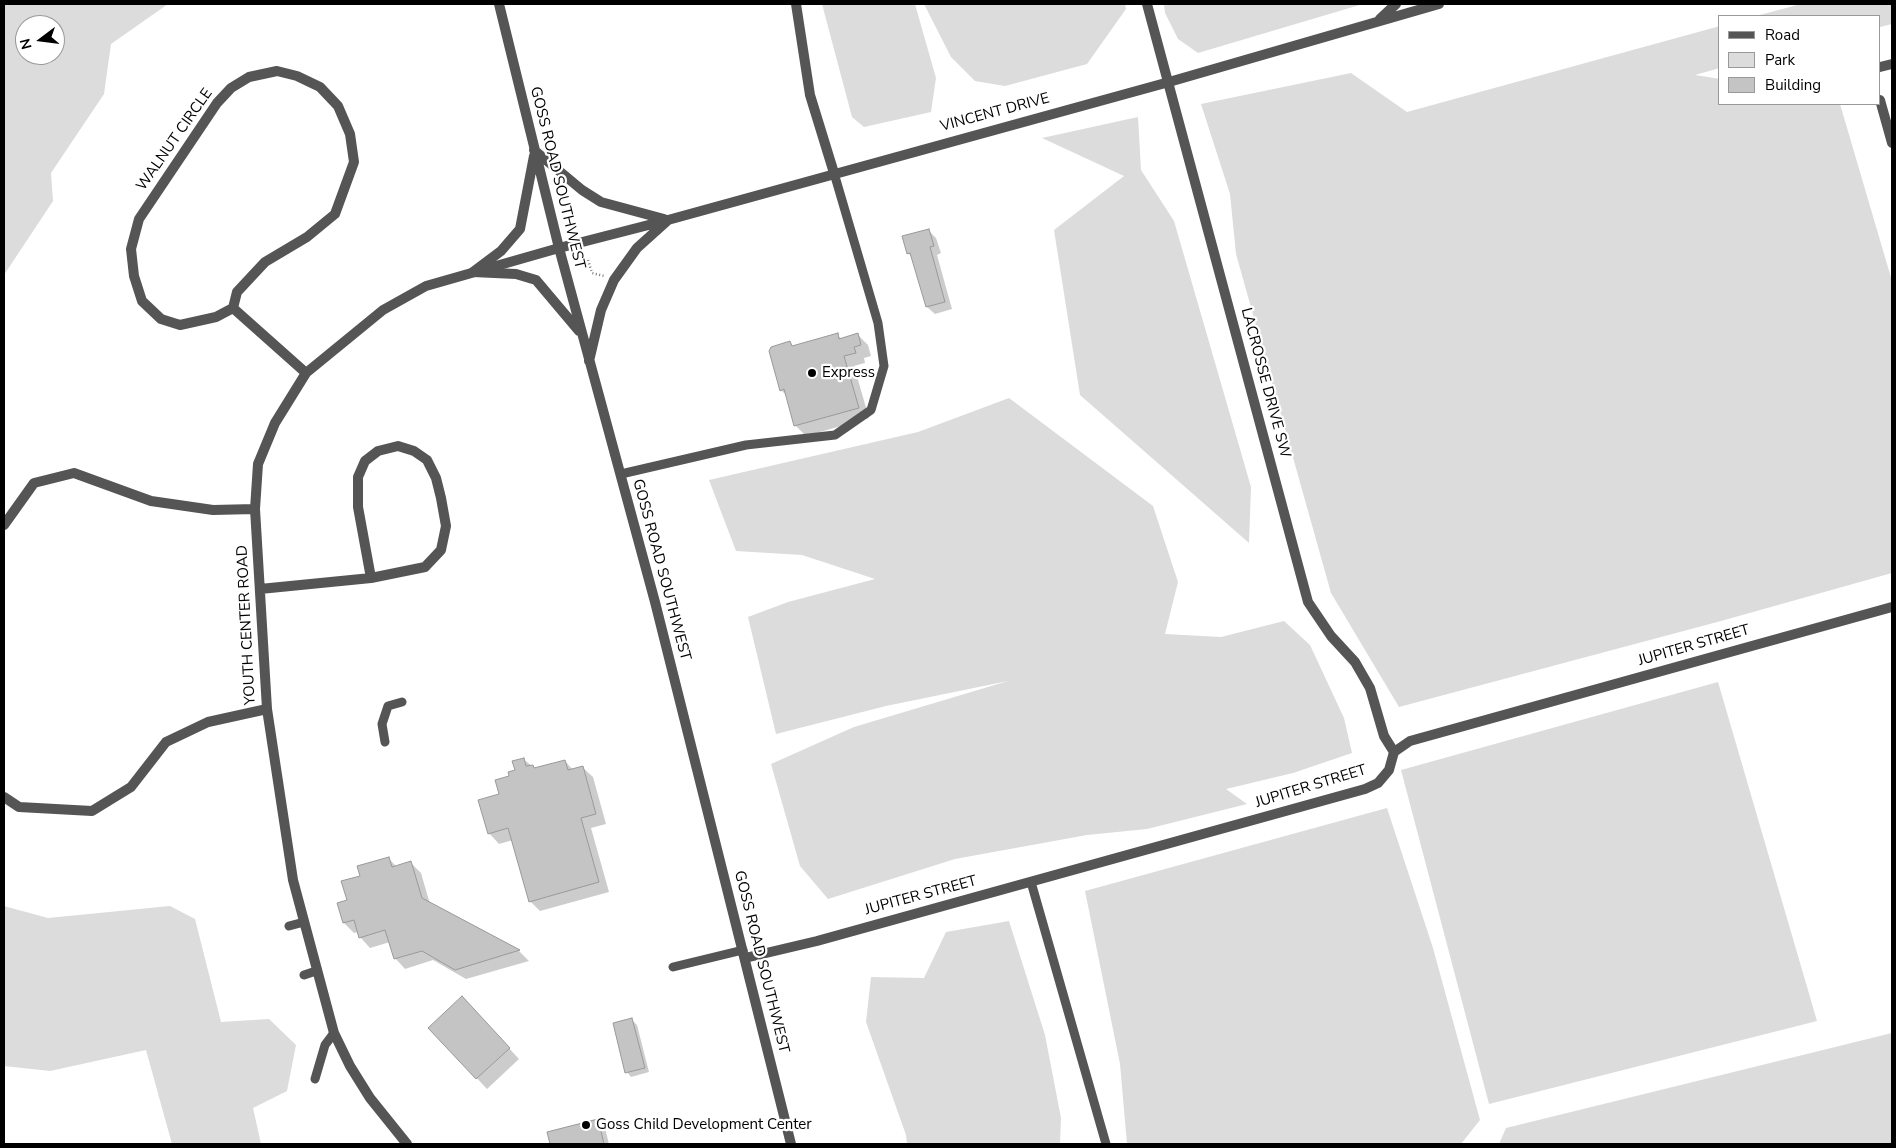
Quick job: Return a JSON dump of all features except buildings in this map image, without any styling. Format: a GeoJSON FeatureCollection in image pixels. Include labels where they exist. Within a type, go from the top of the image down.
{"type":"FeatureCollection","features":[{"type":"Feature","properties":{"kind":"street","name":"GOSS ROAD SOUTHWEST"},"geometry":{"type":"LineString","coordinates":[[499,4],[559,248],[621,474],[791,1144]]}},
{"type":"Feature","properties":{"kind":"street"},"geometry":{"type":"LineString","coordinates":[[796,4],[810,95],[834,173]]}},
{"type":"Feature","properties":{"kind":"street","name":"LACROSSE DRIVE SW"},"geometry":{"type":"LineString","coordinates":[[1147,4],[1308,602],[1331,636],[1355,662],[1370,688],[1384,736],[1394,752]]}},
{"type":"Feature","properties":{"kind":"street"},"geometry":{"type":"LineString","coordinates":[[1380,20],[1396,4]]}},
{"type":"Feature","properties":{"kind":"street","name":"VINCENT DRIVE"},"geometry":{"type":"LineString","coordinates":[[559,248],[668,220],[1169,82],[1438,4]]}},
{"type":"Feature","properties":{"kind":"street","name":"WALNUT CIRCLE"},"geometry":{"type":"LineString","coordinates":[[277,71],[298,76],[320,87],[338,106],[350,134],[354,162],[334,214],[306,237],[265,262],[237,292],[233,308],[216,317],[180,325],[161,319],[142,301],[134,276],[131,249],[139,219],[218,103],[231,88],[249,77],[277,71]]}},
{"type":"Feature","properties":{"kind":"street"},"geometry":{"type":"LineString","coordinates":[[1881,104],[1892,143]]}},
{"type":"Feature","properties":{"kind":"street"},"geometry":{"type":"LineString","coordinates":[[534,150],[601,202],[668,220]]}},
{"type":"Feature","properties":{"kind":"street"},"geometry":{"type":"LineString","coordinates":[[473,272],[501,251],[520,230],[528,199],[534,150]]}},
{"type":"Feature","properties":{"kind":"street"},"geometry":{"type":"LineString","coordinates":[[589,362],[601,310],[614,280],[637,248],[668,220]]}},
{"type":"Feature","properties":{"kind":"street","name":"YOUTH CENTER ROAD"},"geometry":{"type":"LineString","coordinates":[[408,1144],[370,1098],[350,1066],[334,1033],[293,880],[267,709],[255,509],[258,464],[274,423],[306,373],[359,328],[405,296],[426,286],[559,248]]}},
{"type":"Feature","properties":{"kind":"street"},"geometry":{"type":"LineString","coordinates":[[473,272],[516,274],[536,280],[582,334]]}},
{"type":"Feature","properties":{"kind":"street"},"geometry":{"type":"LineString","coordinates":[[233,308],[306,373]]}},
{"type":"Feature","properties":{"kind":"street"},"geometry":{"type":"LineString","coordinates":[[260,589],[370,578],[425,568],[441,550],[446,526],[436,478],[427,460],[414,451],[398,446],[378,451],[365,460],[358,477],[358,507],[370,578]]}},
{"type":"Feature","properties":{"kind":"street"},"geometry":{"type":"LineString","coordinates":[[4,525],[34,483],[74,473],[151,501],[213,510],[255,509]]}},
{"type":"Feature","properties":{"kind":"street","name":"JUPITER STREET"},"geometry":{"type":"LineString","coordinates":[[744,954],[817,940],[1365,789],[1378,782],[1389,770],[1394,752],[1410,741],[1892,607]]}},
{"type":"Feature","properties":{"kind":"street"},"geometry":{"type":"LineString","coordinates":[[4,797],[19,807],[92,810],[131,787],[166,742],[208,722],[267,709]]}},
{"type":"Feature","properties":{"kind":"lane"},"geometry":{"type":"LineString","coordinates":[[621,474],[746,445],[835,435],[871,410],[884,366],[878,323],[834,173]]}},
{"type":"Feature","properties":{"kind":"lane"},"geometry":{"type":"LineString","coordinates":[[385,742],[382,724],[388,706],[402,702]]}},
{"type":"Feature","properties":{"kind":"lane"},"geometry":{"type":"LineString","coordinates":[[1031,882],[1106,1144]]}},
{"type":"Feature","properties":{"kind":"lane"},"geometry":{"type":"LineString","coordinates":[[289,926],[304,922]]}},
{"type":"Feature","properties":{"kind":"lane"},"geometry":{"type":"LineString","coordinates":[[673,966],[744,954]]}},
{"type":"Feature","properties":{"kind":"lane"},"geometry":{"type":"LineString","coordinates":[[304,975],[316,970]]}},
{"type":"Feature","properties":{"kind":"lane"},"geometry":{"type":"LineString","coordinates":[[315,1079],[325,1045],[334,1033]]}},
{"type":"Feature","properties":{"kind":"path"},"geometry":{"type":"LineString","coordinates":[[588,260],[592,273],[605,276]]}},
{"type":"Feature","properties":{"kind":"green space"},"geometry":{"type":"Polygon","coordinates":[[[4,4],[168,4],[111,44],[104,94],[51,173],[53,201],[4,275],[4,4]]]}},
{"type":"Feature","properties":{"kind":"green space"},"geometry":{"type":"Polygon","coordinates":[[[822,4],[915,4],[936,78],[931,112],[864,127],[852,117],[822,4]]]}},
{"type":"Feature","properties":{"kind":"green space"},"geometry":{"type":"Polygon","coordinates":[[[924,4],[1125,4],[1126,9],[1087,64],[1005,86],[975,81],[951,57],[924,4]]]}},
{"type":"Feature","properties":{"kind":"green space"},"geometry":{"type":"Polygon","coordinates":[[[1164,4],[1363,4],[1198,53],[1178,39],[1165,13],[1164,4]]]}},
{"type":"Feature","properties":{"kind":"green space"},"geometry":{"type":"Polygon","coordinates":[[[1801,4],[1892,4],[1892,24],[1881,27],[1881,15],[1760,15],[1801,4]]]}},
{"type":"Feature","properties":{"kind":"green space"},"geometry":{"type":"Polygon","coordinates":[[[1718,27],[1718,69],[1695,75],[1718,79],[1718,105],[1840,105],[1892,281],[1892,573],[1399,707],[1331,593],[1236,254],[1230,194],[1201,104],[1351,73],[1407,112],[1718,27]]]}},
{"type":"Feature","properties":{"kind":"green space"},"geometry":{"type":"Polygon","coordinates":[[[1138,117],[1141,170],[1174,221],[1251,487],[1249,543],[1080,395],[1054,230],[1124,176],[1042,138],[1138,117]]]}},
{"type":"Feature","properties":{"kind":"green space"},"geometry":{"type":"Polygon","coordinates":[[[1009,398],[1153,506],[1178,582],[1165,634],[1221,637],[1284,621],[1310,645],[1344,718],[1352,753],[1293,773],[1226,789],[1247,804],[1147,829],[1087,835],[955,859],[828,899],[800,866],[771,764],[854,727],[1008,681],[886,706],[776,734],[748,617],[788,602],[875,579],[802,555],[736,551],[709,480],[918,432],[1009,398]]]}},
{"type":"Feature","properties":{"kind":"green space"},"geometry":{"type":"Polygon","coordinates":[[[1718,682],[1817,1021],[1489,1104],[1401,770],[1718,682]]]}},
{"type":"Feature","properties":{"kind":"green space"},"geometry":{"type":"Polygon","coordinates":[[[1387,808],[1433,948],[1480,1120],[1461,1144],[1127,1144],[1120,1064],[1085,891],[1387,808]]]}},
{"type":"Feature","properties":{"kind":"green space"},"geometry":{"type":"Polygon","coordinates":[[[4,906],[48,918],[170,906],[195,919],[221,1022],[269,1019],[296,1045],[287,1091],[253,1108],[261,1144],[172,1144],[146,1050],[50,1071],[4,1066],[4,906]]]}},
{"type":"Feature","properties":{"kind":"green space"},"geometry":{"type":"Polygon","coordinates":[[[1009,921],[1045,1035],[1061,1118],[1060,1144],[907,1144],[906,1135],[866,1022],[871,977],[924,978],[946,932],[1009,921]]]}},
{"type":"Feature","properties":{"kind":"green space"},"geometry":{"type":"Polygon","coordinates":[[[1892,1033],[1892,1144],[1499,1144],[1506,1128],[1892,1033]]]}},
{"type":"Feature","properties":{"kind":"place","name":"Express"},"geometry":{"type":"Point","coordinates":[812,373]}},
{"type":"Feature","properties":{"kind":"place","name":"Goss Child Development Center"},"geometry":{"type":"Point","coordinates":[586,1125]}}]}
